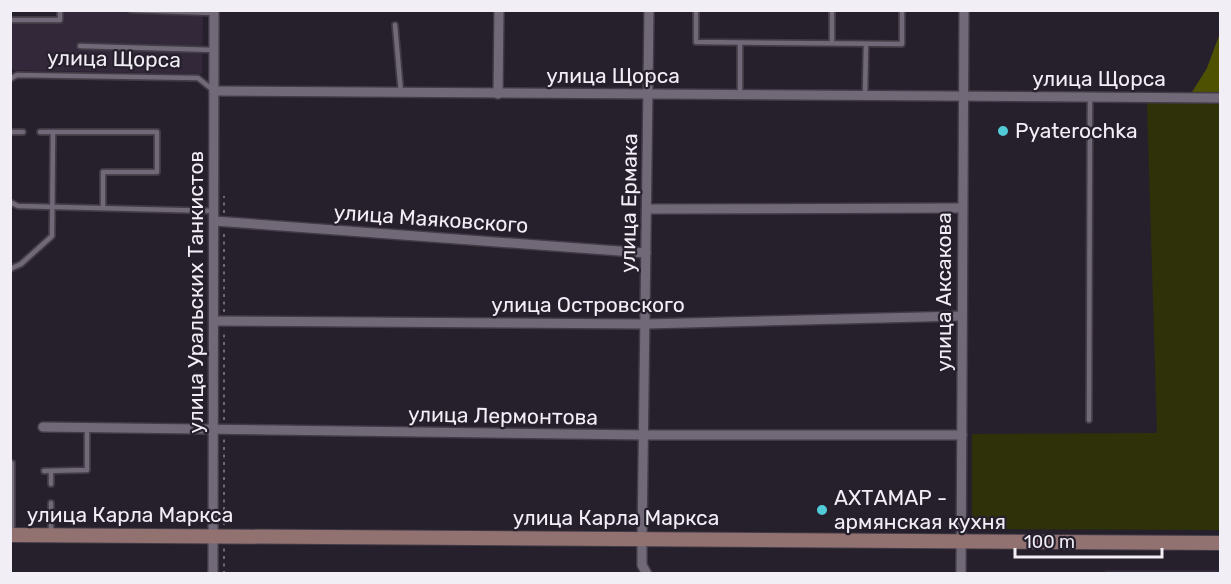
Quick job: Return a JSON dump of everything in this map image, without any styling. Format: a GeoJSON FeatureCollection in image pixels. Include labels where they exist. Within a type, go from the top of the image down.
{"type":"FeatureCollection","features":[{"type":"Feature","properties":{"kind":"main road","name":"улица Карла Маркса"},"geometry":{"type":"LineString","coordinates":[[11,535],[1221,543]]}},
{"type":"Feature","properties":{"kind":"street"},"geometry":{"type":"LineString","coordinates":[[498,94],[499,10]]}},
{"type":"Feature","properties":{"kind":"street","name":"улица Ермака"},"geometry":{"type":"LineString","coordinates":[[647,573],[642,565],[642,540],[649,10]]}},
{"type":"Feature","properties":{"kind":"street","name":"улица Аксакова"},"geometry":{"type":"LineString","coordinates":[[961,573],[964,10]]}},
{"type":"Feature","properties":{"kind":"street","name":"улица Уральских Танкистов"},"geometry":{"type":"LineString","coordinates":[[213,573],[219,536],[219,321],[214,12]]}},
{"type":"Feature","properties":{"kind":"street","name":"улица Щорса"},"geometry":{"type":"LineString","coordinates":[[214,90],[1221,98]]}},
{"type":"Feature","properties":{"kind":"street"},"geometry":{"type":"LineString","coordinates":[[647,209],[962,208]]}},
{"type":"Feature","properties":{"kind":"street","name":"улица Маяковского"},"geometry":{"type":"LineString","coordinates":[[217,218],[646,253]]}},
{"type":"Feature","properties":{"kind":"street","name":"улица Островского"},"geometry":{"type":"LineString","coordinates":[[219,321],[646,324],[962,316]]}},
{"type":"Feature","properties":{"kind":"street","name":"улица Лермонтова"},"geometry":{"type":"LineString","coordinates":[[43,427],[644,435],[962,435]]}},
{"type":"Feature","properties":{"kind":"lane"},"geometry":{"type":"LineString","coordinates":[[10,20],[60,20],[60,10]]}},
{"type":"Feature","properties":{"kind":"lane"},"geometry":{"type":"LineString","coordinates":[[131,10],[214,12]]}},
{"type":"Feature","properties":{"kind":"lane"},"geometry":{"type":"LineString","coordinates":[[696,10],[696,42],[866,44],[902,44],[902,10]]}},
{"type":"Feature","properties":{"kind":"lane"},"geometry":{"type":"LineString","coordinates":[[832,10],[832,43]]}},
{"type":"Feature","properties":{"kind":"lane"},"geometry":{"type":"LineString","coordinates":[[395,25],[401,93]]}},
{"type":"Feature","properties":{"kind":"lane"},"geometry":{"type":"LineString","coordinates":[[740,43],[740,95]]}},
{"type":"Feature","properties":{"kind":"lane"},"geometry":{"type":"LineString","coordinates":[[865,96],[866,44]]}},
{"type":"Feature","properties":{"kind":"lane"},"geometry":{"type":"LineString","coordinates":[[80,46],[214,50]]}},
{"type":"Feature","properties":{"kind":"lane","name":"улица Щорса"},"geometry":{"type":"LineString","coordinates":[[10,79],[17,75],[198,78],[214,90]]}},
{"type":"Feature","properties":{"kind":"lane"},"geometry":{"type":"LineString","coordinates":[[1089,420],[1090,98]]}},
{"type":"Feature","properties":{"kind":"lane"},"geometry":{"type":"LineString","coordinates":[[10,132],[22,132]]}},
{"type":"Feature","properties":{"kind":"lane"},"geometry":{"type":"LineString","coordinates":[[40,132],[157,132],[157,172],[103,172],[103,208]]}},
{"type":"Feature","properties":{"kind":"lane"},"geometry":{"type":"LineString","coordinates":[[10,269],[21,264],[52,236],[53,132]]}},
{"type":"Feature","properties":{"kind":"lane"},"geometry":{"type":"LineString","coordinates":[[10,202],[18,206],[103,208],[217,218]]}},
{"type":"Feature","properties":{"kind":"lane"},"geometry":{"type":"LineString","coordinates":[[44,471],[87,470],[87,428]]}},
{"type":"Feature","properties":{"kind":"lane"},"geometry":{"type":"LineString","coordinates":[[11,535],[12,463]]}},
{"type":"Feature","properties":{"kind":"lane"},"geometry":{"type":"LineString","coordinates":[[51,471],[51,484]]}},
{"type":"Feature","properties":{"kind":"lane"},"geometry":{"type":"LineString","coordinates":[[51,503],[51,535]]}},
{"type":"Feature","properties":{"kind":"path"},"geometry":{"type":"LineString","coordinates":[[224,186],[217,218],[219,536],[224,573]]}},
{"type":"Feature","properties":{"kind":"shaded area"},"geometry":{"type":"Polygon","coordinates":[[[57,10],[203,11],[202,74],[11,70],[11,18],[57,19],[57,10]]]}},
{"type":"Feature","properties":{"kind":"shaded area"},"geometry":{"type":"Polygon","coordinates":[[[1220,33],[1220,92],[1192,92],[1207,68],[1220,33]]]}},
{"type":"Feature","properties":{"kind":"shaded area"},"geometry":{"type":"Polygon","coordinates":[[[1105,570],[1220,570],[1220,573],[1105,574],[1105,570]]]}},
{"type":"Feature","properties":{"kind":"green space"},"geometry":{"type":"Polygon","coordinates":[[[1147,103],[1220,103],[1220,530],[972,529],[972,434],[1157,433],[1147,103]]]}},
{"type":"Feature","properties":{"kind":"place","name":"Pyaterochka"},"geometry":{"type":"Point","coordinates":[1003,131]}},
{"type":"Feature","properties":{"kind":"place","name":"АХТАМАР - армянская кухня"},"geometry":{"type":"Point","coordinates":[822,510]}}]}
